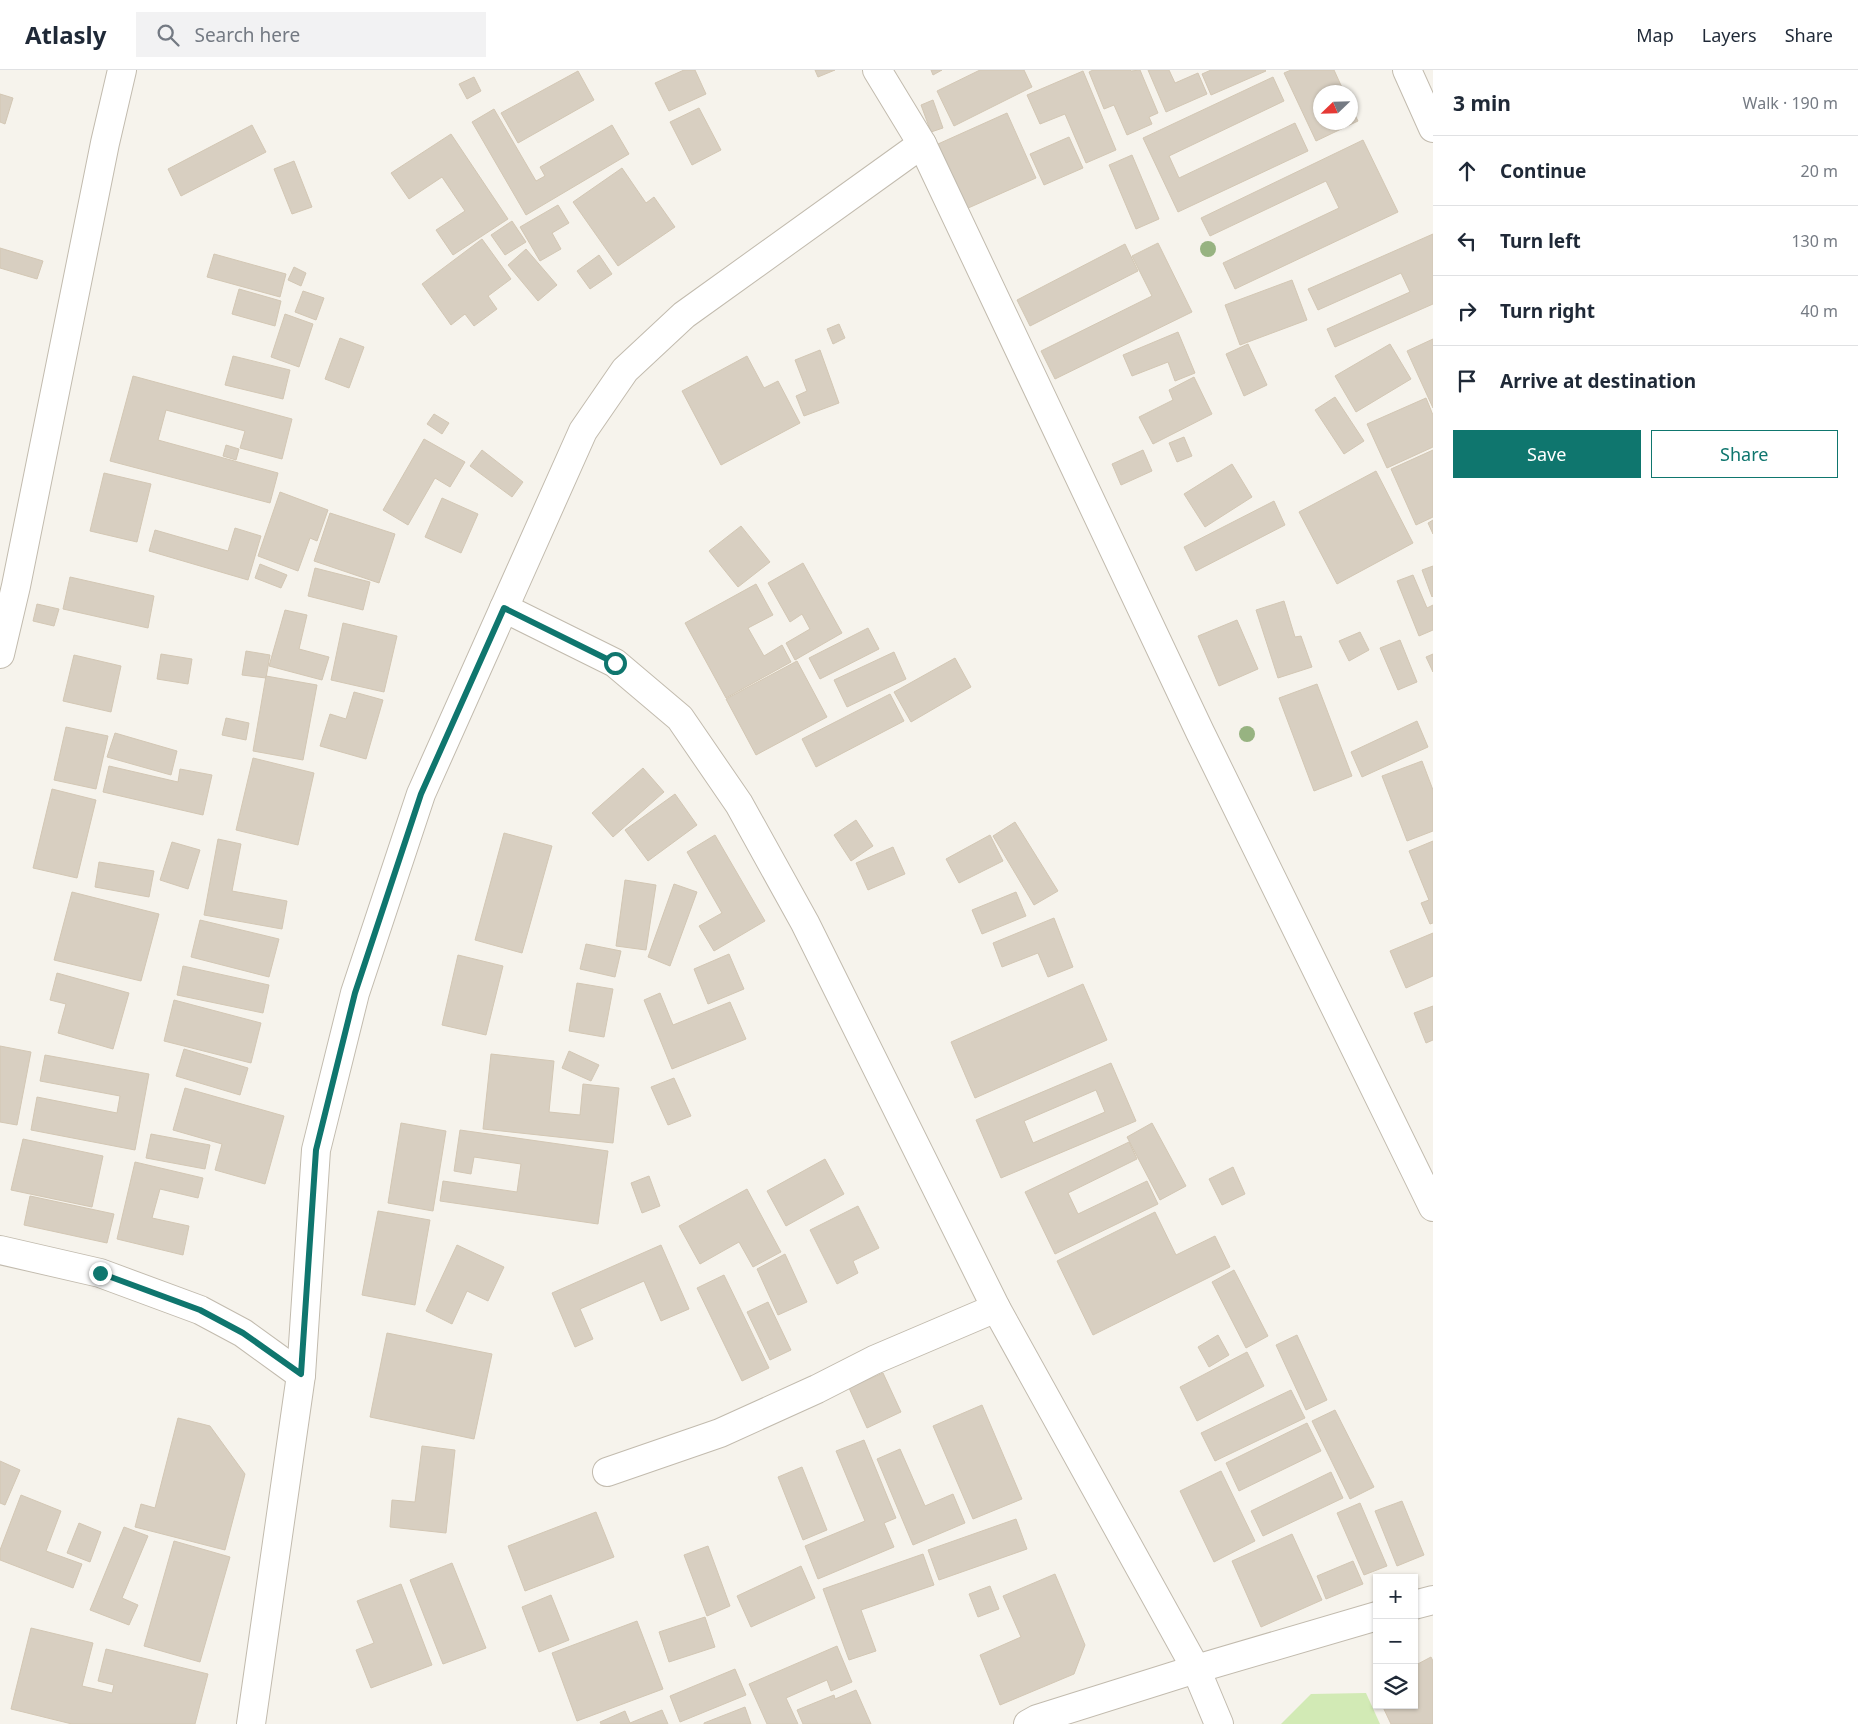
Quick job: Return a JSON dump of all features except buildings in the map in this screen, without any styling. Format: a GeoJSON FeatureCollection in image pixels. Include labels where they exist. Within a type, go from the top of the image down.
{"type":"FeatureCollection","features":[{"type":"Feature","properties":{"kind":"street"},"geometry":{"type":"LineString","coordinates":[[0,654],[16,586],[103,153],[122,70]]}},
{"type":"Feature","properties":{"kind":"street"},"geometry":{"type":"LineString","coordinates":[[877,70],[922,144],[1200,732],[1433,1208]]}},
{"type":"Feature","properties":{"kind":"street"},"geometry":{"type":"LineString","coordinates":[[1407,70],[1433,128]]}},
{"type":"Feature","properties":{"kind":"street"},"geometry":{"type":"LineString","coordinates":[[251,1724],[301,1374],[316,1150],[355,993],[421,794],[583,431],[625,370],[684,315],[922,144]]}},
{"type":"Feature","properties":{"kind":"street"},"geometry":{"type":"LineString","coordinates":[[504,608],[615,663],[680,718],[739,804],[805,923],[996,1308],[1196,1668],[1219,1724]]}},
{"type":"Feature","properties":{"kind":"street"},"geometry":{"type":"LineString","coordinates":[[0,1250],[100,1273],[200,1310],[243,1333],[301,1374]]}},
{"type":"Feature","properties":{"kind":"street"},"geometry":{"type":"LineString","coordinates":[[607,1472],[720,1433],[818,1389],[874,1360],[996,1308]]}},
{"type":"Feature","properties":{"kind":"street"},"geometry":{"type":"LineString","coordinates":[[1418,1604],[1433,1600]]}},
{"type":"Feature","properties":{"kind":"street"},"geometry":{"type":"LineString","coordinates":[[1028,1724],[1037,1719],[1196,1668],[1373,1617]]}},
{"type":"Feature","properties":{"kind":"green space"},"geometry":{"type":"Polygon","coordinates":[[[1366,1693],[1380,1724],[1281,1724],[1311,1694],[1366,1693]]]}},
{"type":"Feature","properties":{"kind":"route"},"geometry":{"type":"LineString","coordinates":[[100,1273],[200,1310],[243,1333],[301,1374],[316,1150],[355,993],[421,794],[504,608],[615,663]]}}]}
